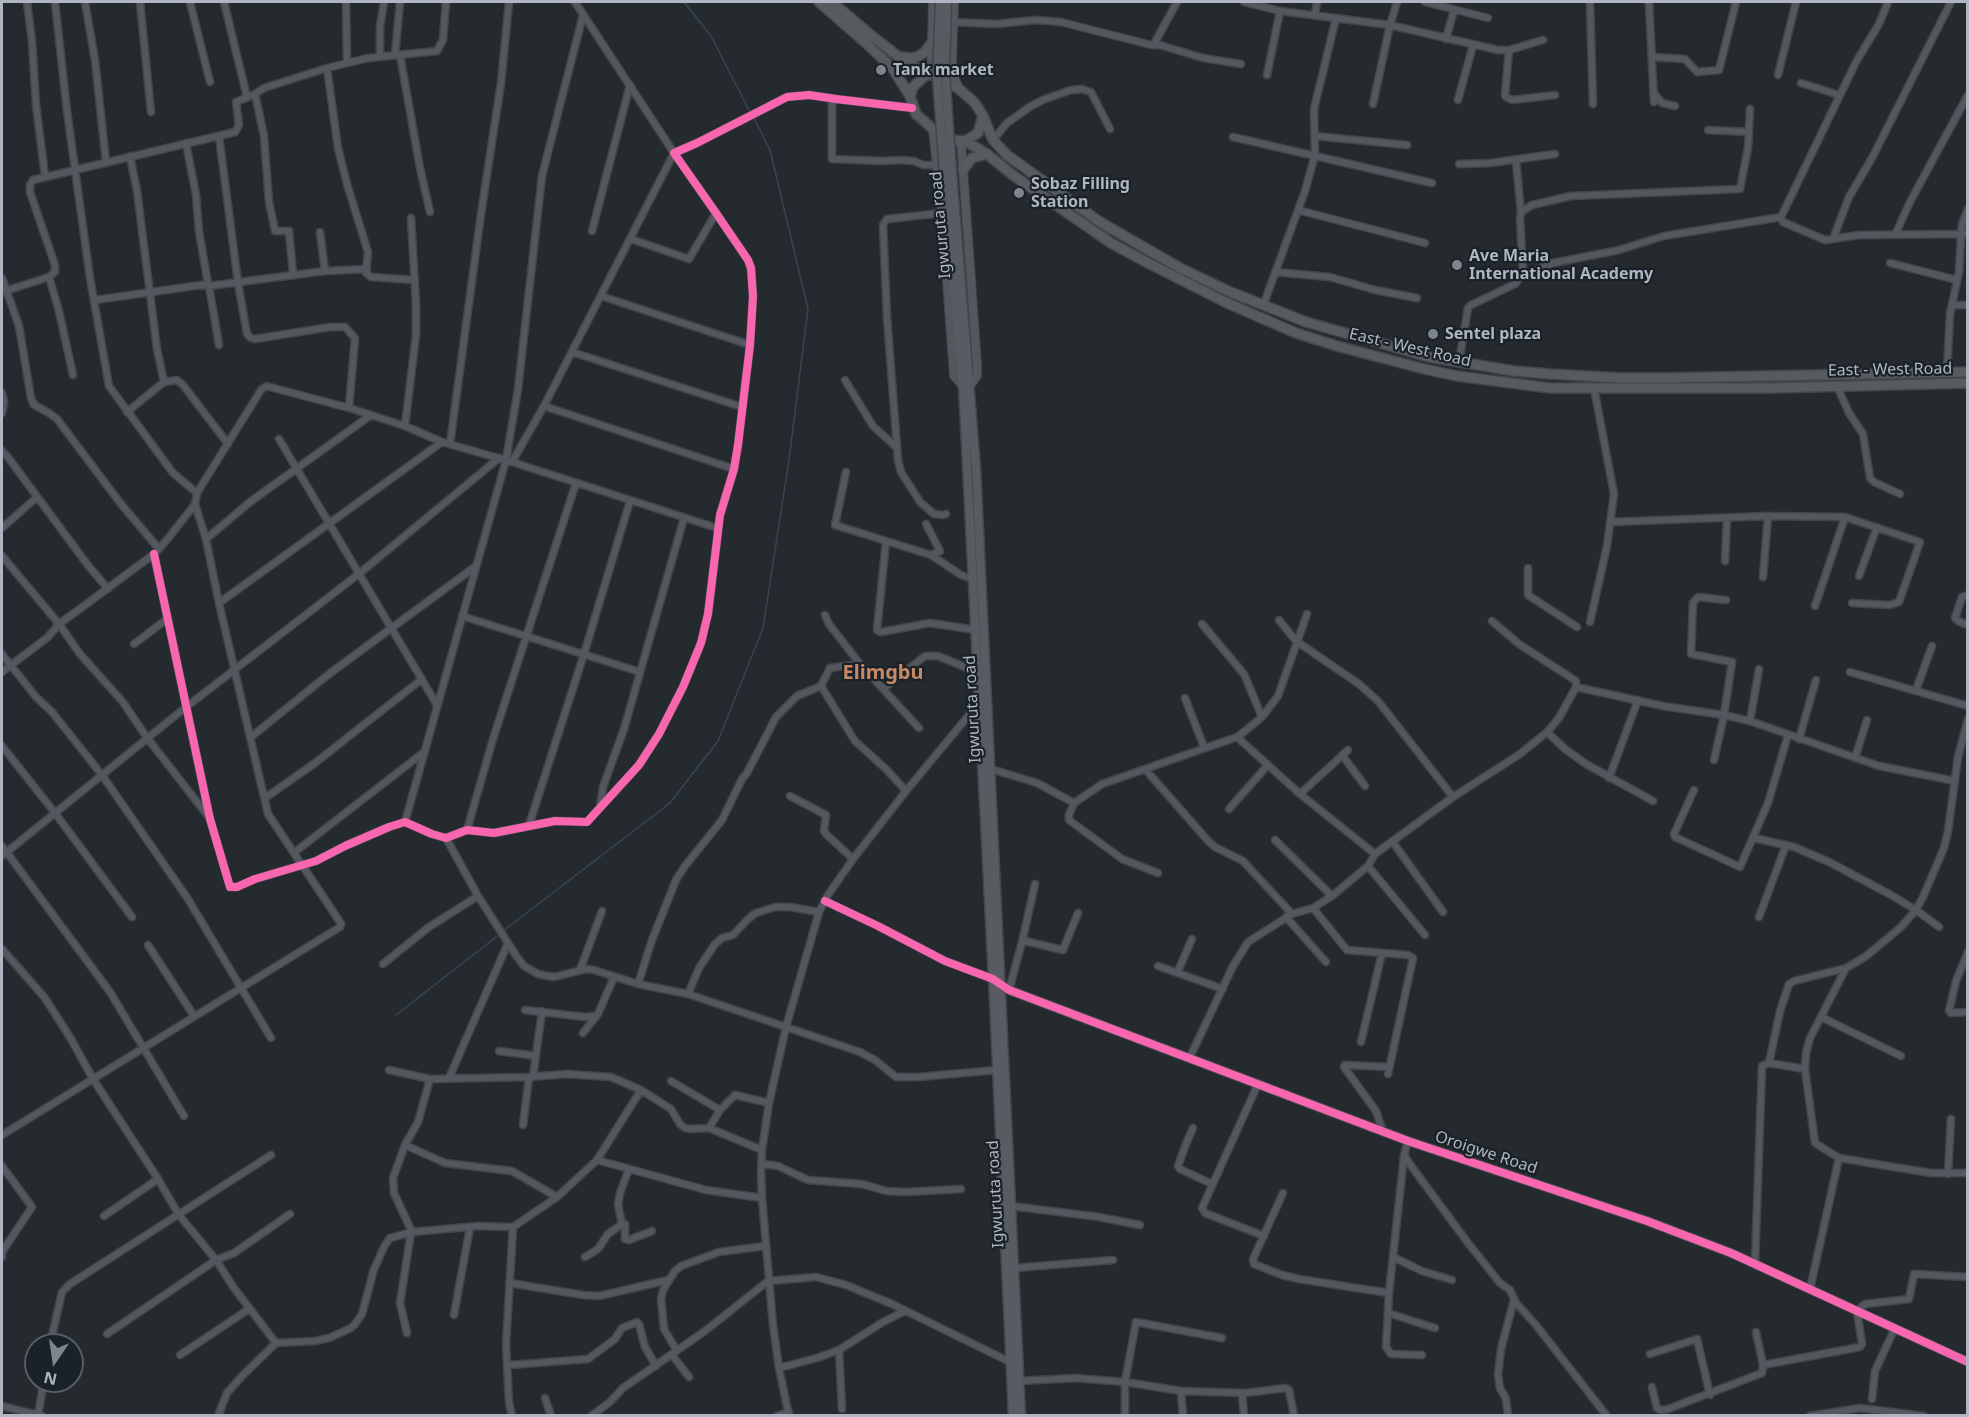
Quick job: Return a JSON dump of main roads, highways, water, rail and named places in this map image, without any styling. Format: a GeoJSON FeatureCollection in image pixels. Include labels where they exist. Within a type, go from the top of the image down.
{"type":"FeatureCollection","features":[{"type":"Feature","properties":{"kind":"main road"},"geometry":{"type":"LineString","coordinates":[[819,2],[893,69],[910,96]]}},
{"type":"Feature","properties":{"kind":"main road"},"geometry":{"type":"LineString","coordinates":[[940,2],[937,78],[949,186]]}},
{"type":"Feature","properties":{"kind":"main road","name":"Igwuruta road"},"geometry":{"type":"LineString","coordinates":[[947,2],[946,81],[949,186],[967,386],[1005,988],[1011,1206],[1021,1416]]}},
{"type":"Feature","properties":{"kind":"main road"},"geometry":{"type":"LineString","coordinates":[[835,3],[899,57],[959,89],[975,103],[983,116],[978,133],[963,141]]}},
{"type":"Feature","properties":{"kind":"main road"},"geometry":{"type":"LineString","coordinates":[[899,57],[919,56],[932,42]]}},
{"type":"Feature","properties":{"kind":"main road"},"geometry":{"type":"LineString","coordinates":[[910,96],[913,87],[929,75]]}},
{"type":"Feature","properties":{"kind":"main road","name":"East - West Road"},"geometry":{"type":"LineString","coordinates":[[910,96],[912,108],[916,114],[933,129],[987,154],[1014,176],[1111,243],[1183,282],[1296,333],[1386,360],[1457,376],[1550,388],[1659,389],[1968,383]]}},
{"type":"Feature","properties":{"kind":"main road","name":"East - West Road"},"geometry":{"type":"LineString","coordinates":[[983,116],[993,140],[1007,155],[1100,222],[1180,268],[1263,306],[1355,338],[1429,357],[1459,362],[1550,374],[1621,378],[1968,372]]}},
{"type":"Feature","properties":{"kind":"main road"},"geometry":{"type":"LineString","coordinates":[[963,170],[972,158],[987,154]]}},
{"type":"Feature","properties":{"kind":"main road"},"geometry":{"type":"LineString","coordinates":[[1095,232],[1100,222]]}},
{"type":"Feature","properties":{"kind":"main road","name":"Igwuruta road"},"geometry":{"type":"LineString","coordinates":[[967,386],[973,579],[1013,1416]]}},
{"type":"Feature","properties":{"kind":"waterway"},"geometry":{"type":"LineString","coordinates":[[684,2],[711,36],[751,114]]}},
{"type":"Feature","properties":{"kind":"waterway"},"geometry":{"type":"LineString","coordinates":[[503,931],[670,803],[718,741],[763,628],[789,460],[808,309],[770,150],[754,118]]}},
{"type":"Feature","properties":{"kind":"waterway"},"geometry":{"type":"LineString","coordinates":[[396,1015],[500,934]]}},
{"type":"Feature","properties":{"kind":"place","name":"Tank market"},"geometry":{"type":"Point","coordinates":[881,70]}},
{"type":"Feature","properties":{"kind":"place","name":"Sobaz Filling Station"},"geometry":{"type":"Point","coordinates":[1019,193]}},
{"type":"Feature","properties":{"kind":"place","name":"Ave Maria International Academy"},"geometry":{"type":"Point","coordinates":[1457,265]}},
{"type":"Feature","properties":{"kind":"place","name":"Sentel plaza"},"geometry":{"type":"Point","coordinates":[1433,334]}},
{"type":"Feature","properties":{"kind":"district","name":"Elimgbu"},"geometry":{"type":"Point","coordinates":[883,673]}}]}
